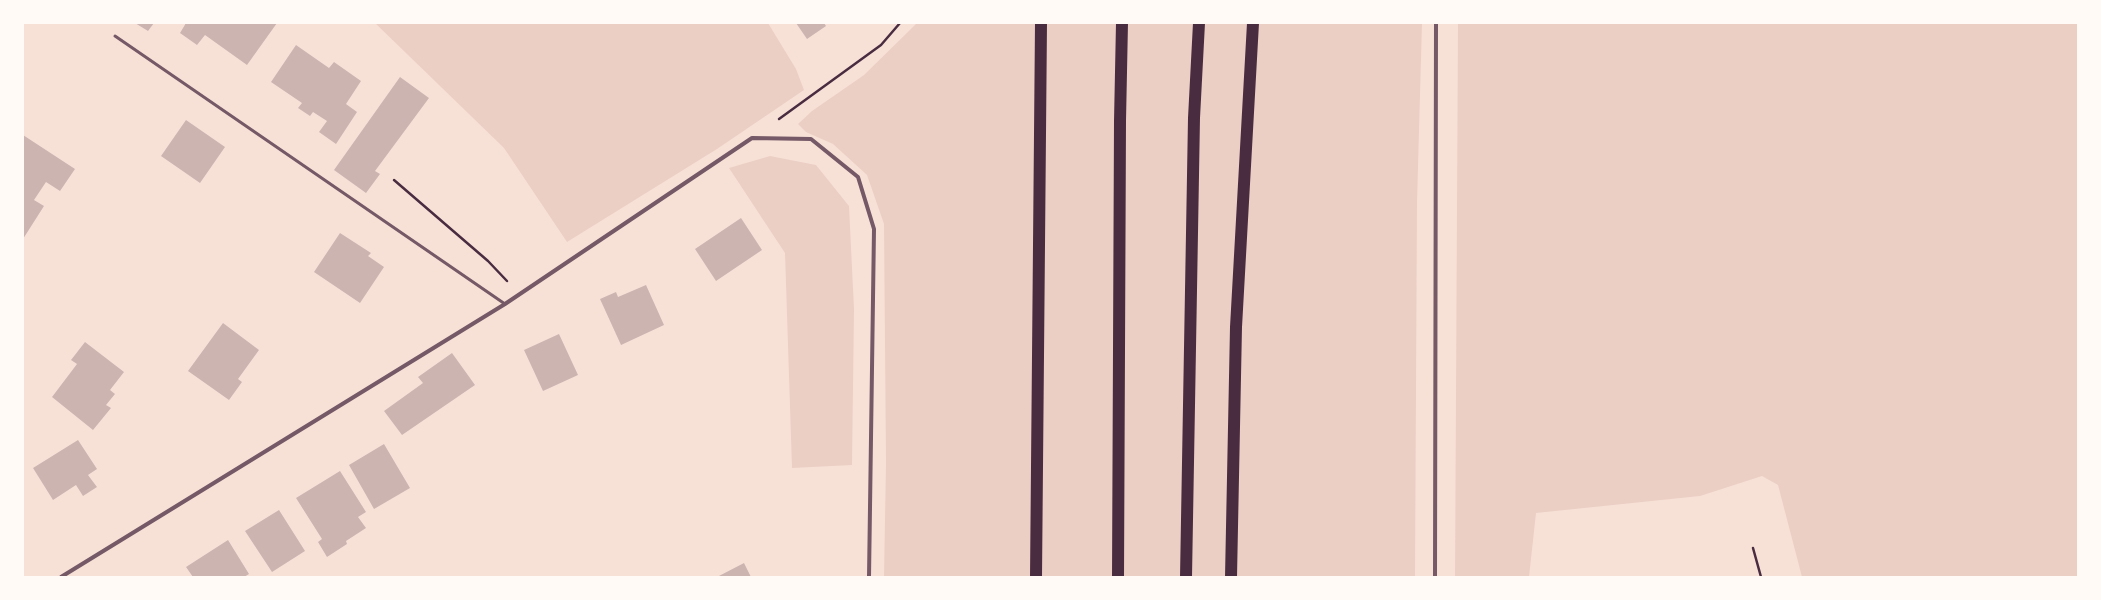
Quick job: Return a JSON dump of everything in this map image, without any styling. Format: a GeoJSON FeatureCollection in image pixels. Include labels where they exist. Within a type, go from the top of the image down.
{"type":"FeatureCollection","features":[{"type":"Feature","properties":{"kind":"highway"},"geometry":{"type":"LineString","coordinates":[[1036,577],[1041,23]]}},
{"type":"Feature","properties":{"kind":"highway"},"geometry":{"type":"LineString","coordinates":[[1118,577],[1120,121],[1122,23]]}},
{"type":"Feature","properties":{"kind":"highway"},"geometry":{"type":"LineString","coordinates":[[1186,577],[1194,126],[1199,23]]}},
{"type":"Feature","properties":{"kind":"highway"},"geometry":{"type":"LineString","coordinates":[[1231,577],[1236,327],[1253,23]]}},
{"type":"Feature","properties":{"kind":"street"},"geometry":{"type":"LineString","coordinates":[[1435,577],[1436,23]]}},
{"type":"Feature","properties":{"kind":"street"},"geometry":{"type":"LineString","coordinates":[[61,577],[505,304],[752,138],[811,139],[858,177],[874,229],[869,577]]}},
{"type":"Feature","properties":{"kind":"lane"},"geometry":{"type":"LineString","coordinates":[[115,36],[505,304]]}},
{"type":"Feature","properties":{"kind":"path"},"geometry":{"type":"LineString","coordinates":[[752,138],[881,45],[900,23]]}},
{"type":"Feature","properties":{"kind":"path"},"geometry":{"type":"LineString","coordinates":[[394,180],[488,261],[519,295]]}},
{"type":"Feature","properties":{"kind":"path"},"geometry":{"type":"LineString","coordinates":[[1753,548],[1761,577]]}},
{"type":"Feature","properties":{"kind":"shaded area"},"geometry":{"type":"Polygon","coordinates":[[[375,23],[768,23],[796,69],[804,90],[717,149],[567,242],[504,148],[375,23]]]}},
{"type":"Feature","properties":{"kind":"shaded area"},"geometry":{"type":"Polygon","coordinates":[[[917,23],[1422,23],[1417,203],[1415,577],[884,577],[886,463],[884,224],[867,175],[833,144],[806,132],[798,124],[812,111],[864,75],[917,23]]]}},
{"type":"Feature","properties":{"kind":"shaded area"},"geometry":{"type":"Polygon","coordinates":[[[1458,23],[2078,23],[2078,577],[1802,577],[1778,485],[1762,476],[1700,496],[1536,513],[1529,577],[1455,577],[1458,23]]]}},
{"type":"Feature","properties":{"kind":"shaded area"},"geometry":{"type":"Polygon","coordinates":[[[770,156],[816,165],[849,206],[854,309],[852,465],[792,468],[785,253],[729,168],[770,156]]]}},
{"type":"Feature","properties":{"kind":"building"},"geometry":{"type":"Polygon","coordinates":[[[135,23],[154,23],[148,31],[135,23]]]}},
{"type":"Feature","properties":{"kind":"building"},"geometry":{"type":"Polygon","coordinates":[[[186,23],[277,23],[247,65],[205,35],[197,45],[180,33],[186,23]]]}},
{"type":"Feature","properties":{"kind":"building"},"geometry":{"type":"Polygon","coordinates":[[[796,23],[824,23],[826,26],[807,39],[796,23]]]}},
{"type":"Feature","properties":{"kind":"building"},"geometry":{"type":"Polygon","coordinates":[[[296,45],[329,68],[334,62],[361,81],[346,104],[357,112],[336,144],[319,132],[327,121],[313,112],[310,116],[298,108],[302,103],[271,82],[296,45]]]}},
{"type":"Feature","properties":{"kind":"building"},"geometry":{"type":"Polygon","coordinates":[[[400,77],[429,98],[375,171],[380,174],[366,193],[334,170],[400,77]]]}},
{"type":"Feature","properties":{"kind":"building"},"geometry":{"type":"Polygon","coordinates":[[[186,120],[225,147],[200,183],[161,156],[186,120]]]}},
{"type":"Feature","properties":{"kind":"building"},"geometry":{"type":"Polygon","coordinates":[[[23,135],[75,169],[60,191],[46,182],[34,200],[44,206],[23,239],[23,135]]]}},
{"type":"Feature","properties":{"kind":"building"},"geometry":{"type":"Polygon","coordinates":[[[741,218],[762,250],[716,281],[695,249],[741,218]]]}},
{"type":"Feature","properties":{"kind":"building"},"geometry":{"type":"Polygon","coordinates":[[[340,233],[371,253],[368,256],[384,267],[360,303],[314,272],[340,233]]]}},
{"type":"Feature","properties":{"kind":"building"},"geometry":{"type":"Polygon","coordinates":[[[646,285],[664,325],[621,345],[600,299],[616,292],[618,297],[646,285]]]}},
{"type":"Feature","properties":{"kind":"building"},"geometry":{"type":"Polygon","coordinates":[[[223,323],[259,350],[238,379],[242,382],[229,400],[188,371],[223,323]]]}},
{"type":"Feature","properties":{"kind":"building"},"geometry":{"type":"Polygon","coordinates":[[[559,334],[578,375],[543,391],[524,350],[559,334]]]}},
{"type":"Feature","properties":{"kind":"building"},"geometry":{"type":"Polygon","coordinates":[[[85,342],[124,372],[110,390],[115,394],[106,405],[111,408],[93,430],[52,397],[77,364],[71,360],[85,342]]]}},
{"type":"Feature","properties":{"kind":"building"},"geometry":{"type":"Polygon","coordinates":[[[452,353],[475,385],[402,435],[384,411],[423,383],[418,377],[452,353]]]}},
{"type":"Feature","properties":{"kind":"building"},"geometry":{"type":"Polygon","coordinates":[[[78,440],[97,469],[88,475],[97,487],[83,496],[76,485],[53,500],[33,468],[78,440]]]}},
{"type":"Feature","properties":{"kind":"building"},"geometry":{"type":"Polygon","coordinates":[[[384,444],[410,488],[374,509],[349,465],[384,444]]]}},
{"type":"Feature","properties":{"kind":"building"},"geometry":{"type":"Polygon","coordinates":[[[340,471],[366,512],[358,517],[366,528],[346,541],[347,544],[327,557],[318,542],[322,539],[296,498],[340,471]]]}},
{"type":"Feature","properties":{"kind":"building"},"geometry":{"type":"Polygon","coordinates":[[[279,510],[305,551],[272,572],[245,531],[279,510]]]}},
{"type":"Feature","properties":{"kind":"building"},"geometry":{"type":"Polygon","coordinates":[[[228,540],[249,574],[244,577],[193,577],[186,567],[228,540]]]}},
{"type":"Feature","properties":{"kind":"building"},"geometry":{"type":"Polygon","coordinates":[[[744,563],[751,577],[717,577],[744,563]]]}}]}
